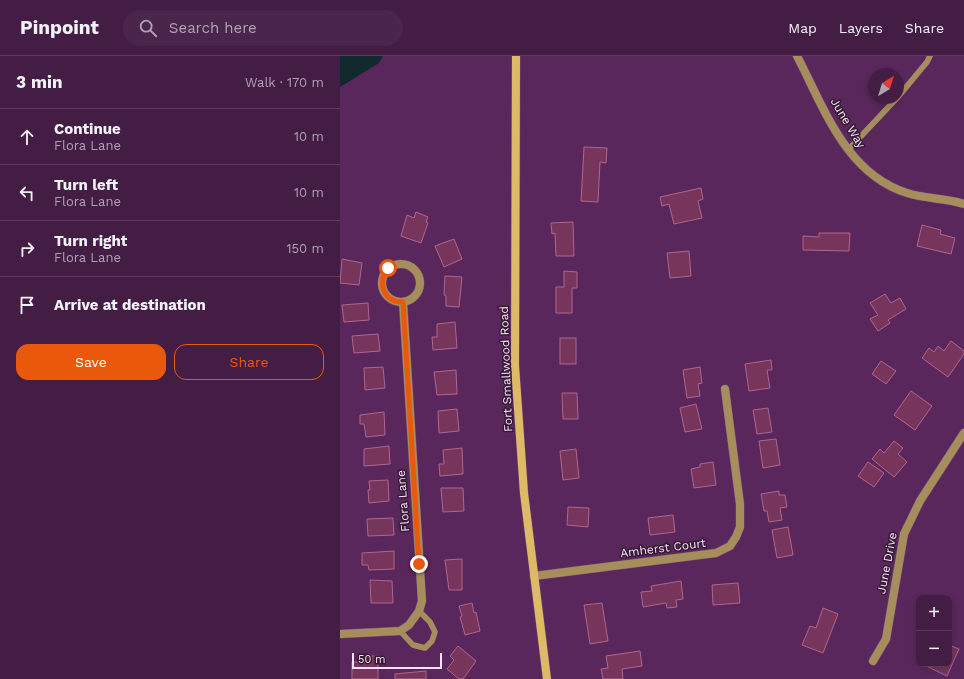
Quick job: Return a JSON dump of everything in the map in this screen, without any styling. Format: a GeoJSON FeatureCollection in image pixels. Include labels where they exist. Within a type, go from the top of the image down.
{"type":"FeatureCollection","features":[{"type":"Feature","properties":{"kind":"main road","name":"Fort Smallwood Road"},"geometry":{"type":"LineString","coordinates":[[516,56],[515,366],[524,493],[547,679]]}},
{"type":"Feature","properties":{"kind":"street","name":"June Way"},"geometry":{"type":"LineString","coordinates":[[797,56],[836,131],[848,150],[866,170],[886,184],[907,193],[964,204]]}},
{"type":"Feature","properties":{"kind":"street"},"geometry":{"type":"LineString","coordinates":[[396,264],[411,266],[419,277],[419,288],[416,294],[412,299],[403,302],[394,301],[389,298],[383,289],[381,282],[383,275],[388,268],[396,264]]}},
{"type":"Feature","properties":{"kind":"street","name":"Flora Lane"},"geometry":{"type":"LineString","coordinates":[[403,302],[422,601],[419,611]]}},
{"type":"Feature","properties":{"kind":"street","name":"Amherst Court"},"geometry":{"type":"LineString","coordinates":[[534,576],[716,553],[730,546],[740,527],[740,504],[724,389]]}},
{"type":"Feature","properties":{"kind":"street","name":"June Drive"},"geometry":{"type":"LineString","coordinates":[[873,661],[886,639],[904,534],[920,501],[964,433]]}},
{"type":"Feature","properties":{"kind":"street"},"geometry":{"type":"LineString","coordinates":[[340,634],[400,631],[409,624],[419,611]]}},
{"type":"Feature","properties":{"kind":"lane"},"geometry":{"type":"LineString","coordinates":[[904,89],[927,62],[930,56]]}},
{"type":"Feature","properties":{"kind":"lane"},"geometry":{"type":"LineString","coordinates":[[848,150],[891,104]]}},
{"type":"Feature","properties":{"kind":"lane"},"geometry":{"type":"LineString","coordinates":[[400,631],[413,645],[425,648],[432,641],[435,632],[430,622],[419,611]]}},
{"type":"Feature","properties":{"kind":"shaded area"},"geometry":{"type":"Polygon","coordinates":[[[340,56],[383,56],[379,63],[340,87],[340,56]]]}},
{"type":"Feature","properties":{"kind":"building"},"geometry":{"type":"Polygon","coordinates":[[[584,147],[607,148],[606,163],[600,162],[598,202],[581,201],[584,147]]]}},
{"type":"Feature","properties":{"kind":"building"},"geometry":{"type":"Polygon","coordinates":[[[701,188],[703,199],[698,201],[702,218],[674,224],[669,204],[662,206],[660,197],[701,188]]]}},
{"type":"Feature","properties":{"kind":"building"},"geometry":{"type":"Polygon","coordinates":[[[416,212],[428,217],[426,222],[428,223],[421,243],[401,236],[407,215],[414,218],[416,212]]]}},
{"type":"Feature","properties":{"kind":"building"},"geometry":{"type":"Polygon","coordinates":[[[573,222],[574,256],[556,256],[555,233],[552,234],[551,223],[573,222]]]}},
{"type":"Feature","properties":{"kind":"building"},"geometry":{"type":"Polygon","coordinates":[[[922,225],[941,230],[940,234],[955,238],[951,254],[917,246],[922,225]]]}},
{"type":"Feature","properties":{"kind":"building"},"geometry":{"type":"Polygon","coordinates":[[[819,233],[850,233],[849,251],[803,250],[803,236],[819,237],[819,233]]]}},
{"type":"Feature","properties":{"kind":"building"},"geometry":{"type":"Polygon","coordinates":[[[454,239],[462,259],[444,267],[435,246],[454,239]]]}},
{"type":"Feature","properties":{"kind":"building"},"geometry":{"type":"Polygon","coordinates":[[[689,251],[691,276],[670,278],[667,253],[689,251]]]}},
{"type":"Feature","properties":{"kind":"building"},"geometry":{"type":"Polygon","coordinates":[[[342,259],[362,263],[359,285],[340,283],[342,259]]]}},
{"type":"Feature","properties":{"kind":"building"},"geometry":{"type":"Polygon","coordinates":[[[564,271],[577,272],[577,288],[572,288],[572,313],[556,313],[556,287],[564,287],[564,271]]]}},
{"type":"Feature","properties":{"kind":"building"},"geometry":{"type":"Polygon","coordinates":[[[445,276],[462,277],[459,307],[446,306],[446,296],[444,295],[445,276]]]}},
{"type":"Feature","properties":{"kind":"building"},"geometry":{"type":"Polygon","coordinates":[[[885,294],[891,303],[900,298],[906,309],[888,320],[890,323],[878,331],[870,319],[878,315],[870,303],[885,294]]]}},
{"type":"Feature","properties":{"kind":"building"},"geometry":{"type":"Polygon","coordinates":[[[368,303],[369,320],[344,322],[342,305],[368,303]]]}},
{"type":"Feature","properties":{"kind":"building"},"geometry":{"type":"Polygon","coordinates":[[[455,322],[457,348],[433,350],[432,337],[437,337],[437,324],[455,322]]]}},
{"type":"Feature","properties":{"kind":"building"},"geometry":{"type":"Polygon","coordinates":[[[378,334],[380,351],[354,353],[352,336],[378,334]]]}},
{"type":"Feature","properties":{"kind":"building"},"geometry":{"type":"Polygon","coordinates":[[[560,338],[576,338],[576,364],[560,364],[560,338]]]}},
{"type":"Feature","properties":{"kind":"building"},"geometry":{"type":"Polygon","coordinates":[[[951,341],[964,351],[964,354],[948,377],[922,358],[929,348],[934,352],[938,346],[944,351],[951,341]]]}},
{"type":"Feature","properties":{"kind":"building"},"geometry":{"type":"Polygon","coordinates":[[[771,360],[772,370],[767,370],[770,388],[749,391],[745,364],[771,360]]]}},
{"type":"Feature","properties":{"kind":"building"},"geometry":{"type":"Polygon","coordinates":[[[881,361],[896,371],[886,384],[872,374],[881,361]]]}},
{"type":"Feature","properties":{"kind":"building"},"geometry":{"type":"Polygon","coordinates":[[[383,367],[385,388],[365,390],[364,368],[383,367]]]}},
{"type":"Feature","properties":{"kind":"building"},"geometry":{"type":"Polygon","coordinates":[[[700,367],[702,383],[698,384],[700,396],[687,398],[683,370],[700,367]]]}},
{"type":"Feature","properties":{"kind":"building"},"geometry":{"type":"Polygon","coordinates":[[[456,370],[457,394],[437,395],[434,372],[456,370]]]}},
{"type":"Feature","properties":{"kind":"building"},"geometry":{"type":"Polygon","coordinates":[[[911,391],[932,406],[915,430],[894,415],[911,391]]]}},
{"type":"Feature","properties":{"kind":"building"},"geometry":{"type":"Polygon","coordinates":[[[562,393],[577,393],[578,419],[563,419],[562,393]]]}},
{"type":"Feature","properties":{"kind":"building"},"geometry":{"type":"Polygon","coordinates":[[[696,404],[702,429],[685,432],[680,408],[696,404]]]}},
{"type":"Feature","properties":{"kind":"building"},"geometry":{"type":"Polygon","coordinates":[[[768,408],[772,432],[757,434],[753,410],[768,408]]]}},
{"type":"Feature","properties":{"kind":"building"},"geometry":{"type":"Polygon","coordinates":[[[457,409],[459,431],[439,433],[438,411],[457,409]]]}},
{"type":"Feature","properties":{"kind":"building"},"geometry":{"type":"Polygon","coordinates":[[[384,412],[385,435],[366,437],[364,424],[360,424],[360,415],[384,412]]]}},
{"type":"Feature","properties":{"kind":"building"},"geometry":{"type":"Polygon","coordinates":[[[776,439],[780,465],[763,468],[759,441],[776,439]]]}},
{"type":"Feature","properties":{"kind":"building"},"geometry":{"type":"Polygon","coordinates":[[[894,441],[903,448],[898,454],[907,462],[894,477],[872,459],[880,449],[884,453],[894,441]]]}},
{"type":"Feature","properties":{"kind":"building"},"geometry":{"type":"Polygon","coordinates":[[[389,446],[390,464],[364,466],[364,449],[389,446]]]}},
{"type":"Feature","properties":{"kind":"building"},"geometry":{"type":"Polygon","coordinates":[[[462,448],[463,474],[440,476],[439,464],[444,464],[443,450],[462,448]]]}},
{"type":"Feature","properties":{"kind":"building"},"geometry":{"type":"Polygon","coordinates":[[[576,449],[579,478],[563,480],[560,451],[576,449]]]}},
{"type":"Feature","properties":{"kind":"building"},"geometry":{"type":"Polygon","coordinates":[[[713,462],[716,485],[694,488],[691,469],[700,467],[700,464],[713,462]]]}},
{"type":"Feature","properties":{"kind":"building"},"geometry":{"type":"Polygon","coordinates":[[[868,462],[884,473],[874,487],[858,476],[868,462]]]}},
{"type":"Feature","properties":{"kind":"building"},"geometry":{"type":"Polygon","coordinates":[[[388,480],[389,501],[369,503],[369,481],[388,480]]]}},
{"type":"Feature","properties":{"kind":"building"},"geometry":{"type":"Polygon","coordinates":[[[441,488],[463,488],[464,511],[443,512],[441,488]]]}},
{"type":"Feature","properties":{"kind":"building"},"geometry":{"type":"Polygon","coordinates":[[[779,491],[779,495],[785,495],[787,507],[780,508],[782,520],[769,522],[767,511],[764,511],[761,494],[779,491]]]}},
{"type":"Feature","properties":{"kind":"building"},"geometry":{"type":"Polygon","coordinates":[[[568,507],[589,508],[588,527],[567,525],[568,507]]]}},
{"type":"Feature","properties":{"kind":"building"},"geometry":{"type":"Polygon","coordinates":[[[673,515],[675,532],[650,535],[648,518],[673,515]]]}},
{"type":"Feature","properties":{"kind":"building"},"geometry":{"type":"Polygon","coordinates":[[[393,518],[394,535],[368,536],[367,519],[393,518]]]}},
{"type":"Feature","properties":{"kind":"building"},"geometry":{"type":"Polygon","coordinates":[[[788,527],[793,555],[777,558],[772,530],[788,527]]]}},
{"type":"Feature","properties":{"kind":"building"},"geometry":{"type":"Polygon","coordinates":[[[394,551],[394,569],[369,570],[368,565],[362,565],[362,553],[394,551]]]}},
{"type":"Feature","properties":{"kind":"building"},"geometry":{"type":"Polygon","coordinates":[[[462,559],[462,590],[449,590],[445,560],[462,559]]]}},
{"type":"Feature","properties":{"kind":"building"},"geometry":{"type":"Polygon","coordinates":[[[370,580],[392,581],[393,603],[371,603],[370,580]]]}},
{"type":"Feature","properties":{"kind":"building"},"geometry":{"type":"Polygon","coordinates":[[[681,581],[683,599],[676,600],[677,607],[667,608],[666,603],[643,607],[641,592],[652,591],[651,586],[681,581]]]}},
{"type":"Feature","properties":{"kind":"building"},"geometry":{"type":"Polygon","coordinates":[[[738,583],[740,603],[713,605],[712,585],[738,583]]]}},
{"type":"Feature","properties":{"kind":"building"},"geometry":{"type":"Polygon","coordinates":[[[472,603],[474,613],[476,612],[480,631],[465,635],[460,617],[462,616],[459,606],[472,603]]]}},
{"type":"Feature","properties":{"kind":"building"},"geometry":{"type":"Polygon","coordinates":[[[602,603],[608,641],[590,644],[584,605],[602,603]]]}},
{"type":"Feature","properties":{"kind":"building"},"geometry":{"type":"Polygon","coordinates":[[[823,608],[838,614],[823,653],[802,645],[810,626],[816,628],[823,608]]]}},
{"type":"Feature","properties":{"kind":"building"},"geometry":{"type":"Polygon","coordinates":[[[458,646],[476,661],[463,679],[459,679],[447,669],[454,660],[450,656],[458,646]]]}},
{"type":"Feature","properties":{"kind":"building"},"geometry":{"type":"Polygon","coordinates":[[[952,646],[959,649],[952,665],[952,646]]]}},
{"type":"Feature","properties":{"kind":"building"},"geometry":{"type":"Polygon","coordinates":[[[640,651],[642,666],[622,669],[623,679],[603,679],[601,669],[608,668],[606,656],[640,651]]]}},
{"type":"Feature","properties":{"kind":"building"},"geometry":{"type":"Polygon","coordinates":[[[367,656],[378,656],[378,679],[352,679],[352,662],[366,662],[367,656]]]}},
{"type":"Feature","properties":{"kind":"building"},"geometry":{"type":"Polygon","coordinates":[[[928,667],[951,667],[947,676],[928,667]]]}},
{"type":"Feature","properties":{"kind":"building"},"geometry":{"type":"Polygon","coordinates":[[[426,671],[426,679],[395,679],[395,674],[426,671]]]}},
{"type":"Feature","properties":{"kind":"route"},"geometry":{"type":"LineString","coordinates":[[388,268],[383,275],[381,282],[383,289],[389,298],[394,301],[403,302],[419,564]]}}]}
